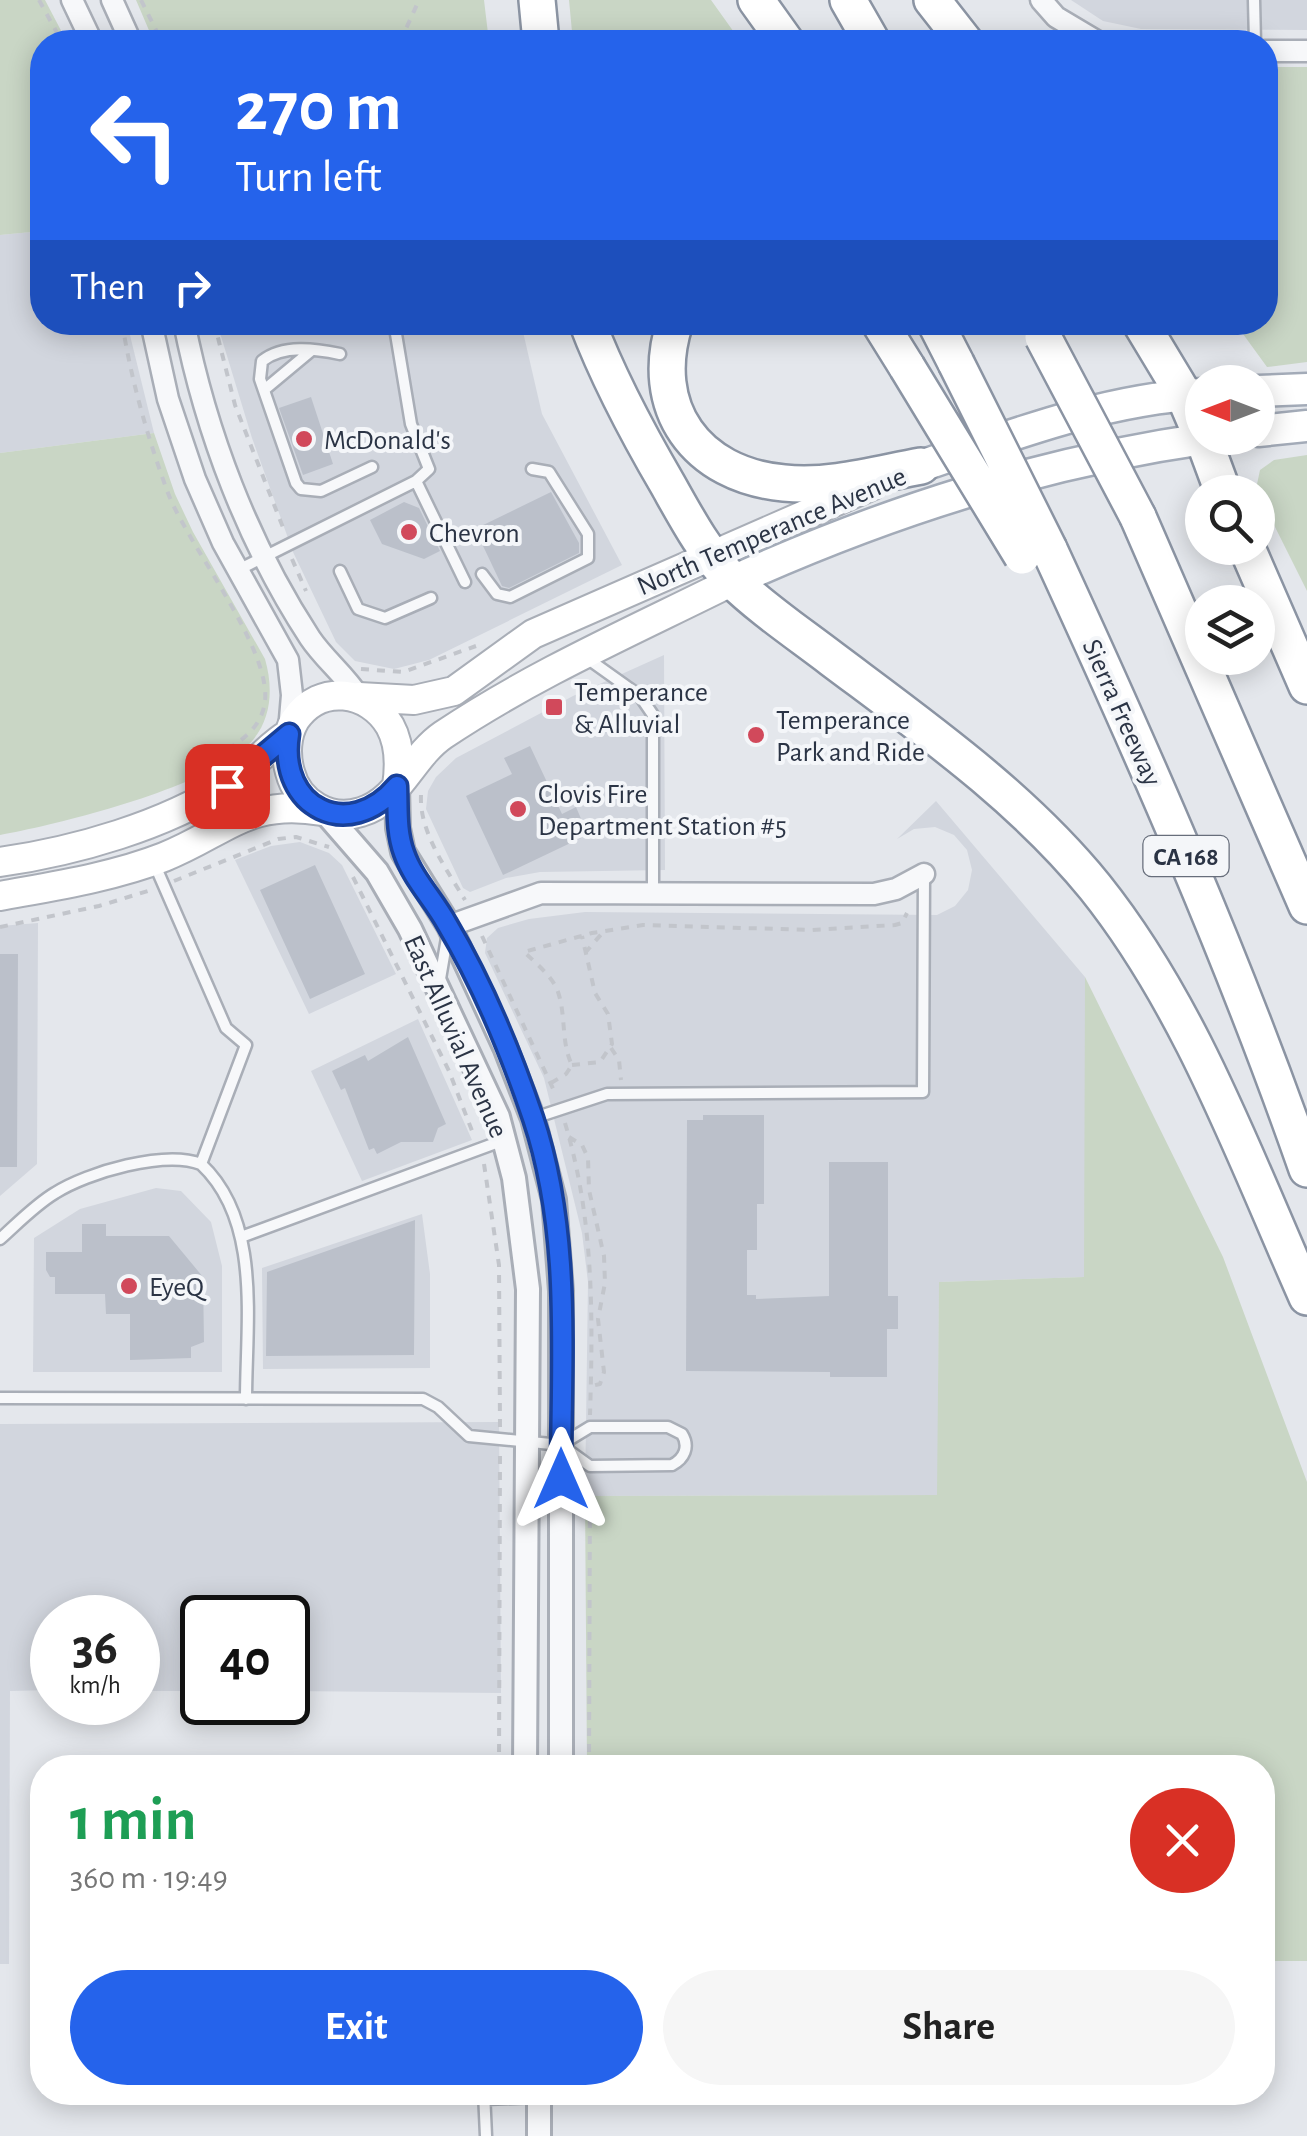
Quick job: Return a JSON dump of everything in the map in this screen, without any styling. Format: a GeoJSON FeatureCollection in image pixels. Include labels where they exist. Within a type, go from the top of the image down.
{"type":"FeatureCollection","features":[{"type":"Feature","properties":{"kind":"highway"},"geometry":{"type":"LineString","coordinates":[[537,0],[540,30]]}},
{"type":"Feature","properties":{"kind":"highway"},"geometry":{"type":"LineString","coordinates":[[756,0],[777,30]]}},
{"type":"Feature","properties":{"kind":"highway"},"geometry":{"type":"LineString","coordinates":[[848,0],[865,30]]}},
{"type":"Feature","properties":{"kind":"highway"},"geometry":{"type":"LineString","coordinates":[[932,0],[956,30]]}},
{"type":"Feature","properties":{"kind":"highway"},"geometry":{"type":"LineString","coordinates":[[592,335],[613,389],[722,567],[1026,813],[1095,887],[1146,960],[1187,1036],[1307,1297]]}},
{"type":"Feature","properties":{"kind":"highway"},"geometry":{"type":"LineString","coordinates":[[672,335],[666,370],[672,408],[696,445],[720,464],[787,484],[844,480],[921,466]]}},
{"type":"Feature","properties":{"kind":"highway"},"geometry":{"type":"LineString","coordinates":[[887,335],[1036,553]]}},
{"type":"Feature","properties":{"kind":"highway"},"geometry":{"type":"LineString","coordinates":[[942,335],[1036,553]]}},
{"type":"Feature","properties":{"kind":"highway"},"geometry":{"type":"LineString","coordinates":[[1041,335],[1138,518],[1307,906]]}},
{"type":"Feature","properties":{"kind":"highway"},"geometry":{"type":"LineString","coordinates":[[1150,335],[1185,383]]}},
{"type":"Feature","properties":{"kind":"highway","name":"Sierra Freeway"},"geometry":{"type":"LineString","coordinates":[[1036,553],[1141,748],[1213,920],[1307,1169]]}},
{"type":"Feature","properties":{"kind":"highway"},"geometry":{"type":"LineString","coordinates":[[1254,565],[1307,686]]}},
{"type":"Feature","properties":{"kind":"main road"},"geometry":{"type":"LineString","coordinates":[[1275,390],[1307,389]]}},
{"type":"Feature","properties":{"kind":"main road","name":"North Temperance Avenue"},"geometry":{"type":"LineString","coordinates":[[410,787],[422,752],[462,724],[583,655],[722,567],[921,466],[1036,427],[1185,396]]}},
{"type":"Feature","properties":{"kind":"main road"},"geometry":{"type":"LineString","coordinates":[[1275,429],[1307,426]]}},
{"type":"Feature","properties":{"kind":"main road","name":"North Temperance Avenue"},"geometry":{"type":"LineString","coordinates":[[359,697],[414,700],[447,694],[534,634],[722,567],[832,536],[920,504],[1067,465],[1185,442]]}},
{"type":"Feature","properties":{"kind":"main road"},"geometry":{"type":"LineString","coordinates":[[0,896],[158,873],[248,813],[290,808],[347,815],[362,812],[410,787],[393,734],[380,714],[359,697],[335,695],[317,700],[296,719],[289,734],[292,779],[305,799],[324,811]]}},
{"type":"Feature","properties":{"kind":"main road"},"geometry":{"type":"LineString","coordinates":[[0,862],[112,834],[191,805],[244,774],[289,734]]}},
{"type":"Feature","properties":{"kind":"street"},"geometry":{"type":"LineString","coordinates":[[72,0],[86,30]]}},
{"type":"Feature","properties":{"kind":"street"},"geometry":{"type":"LineString","coordinates":[[112,0],[125,30]]}},
{"type":"Feature","properties":{"kind":"street"},"geometry":{"type":"LineString","coordinates":[[1041,0],[1056,17],[1078,30]]}},
{"type":"Feature","properties":{"kind":"street"},"geometry":{"type":"LineString","coordinates":[[1278,52],[1307,52]]}},
{"type":"Feature","properties":{"kind":"street"},"geometry":{"type":"LineString","coordinates":[[154,335],[180,438],[237,570],[288,660],[292,695],[289,734]]}},
{"type":"Feature","properties":{"kind":"street"},"geometry":{"type":"LineString","coordinates":[[188,335],[218,448],[264,555],[310,639],[359,697]]}},
{"type":"Feature","properties":{"kind":"street","name":"East Alluvial Avenue"},"geometry":{"type":"LineString","coordinates":[[410,787],[398,828],[403,852],[449,926],[533,1118],[547,1166],[558,1233],[561,1755]]}},
{"type":"Feature","properties":{"kind":"street","name":"East Alluvial Avenue"},"geometry":{"type":"LineString","coordinates":[[324,811],[377,872],[438,989],[505,1140],[527,1257],[526,1755]]}},
{"type":"Feature","properties":{"kind":"street"},"geometry":{"type":"LineString","coordinates":[[449,926],[528,895],[874,894],[896,889],[924,874]]}},
{"type":"Feature","properties":{"kind":"street"},"geometry":{"type":"LineString","coordinates":[[539,2105],[539,2136]]}},
{"type":"Feature","properties":{"kind":"lane"},"geometry":{"type":"LineString","coordinates":[[1254,0],[1255,30]]}},
{"type":"Feature","properties":{"kind":"lane"},"geometry":{"type":"LineString","coordinates":[[237,570],[416,481],[429,468],[411,424],[396,335]]}},
{"type":"Feature","properties":{"kind":"lane"},"geometry":{"type":"LineString","coordinates":[[340,354],[312,350],[266,356],[260,369],[264,390],[301,489],[321,491],[372,467]]}},
{"type":"Feature","properties":{"kind":"lane"},"geometry":{"type":"LineString","coordinates":[[264,390],[312,350]]}},
{"type":"Feature","properties":{"kind":"lane"},"geometry":{"type":"LineString","coordinates":[[482,574],[497,594],[510,597],[588,558],[591,541],[578,518],[548,472],[532,469]]}},
{"type":"Feature","properties":{"kind":"lane"},"geometry":{"type":"LineString","coordinates":[[416,481],[465,582]]}},
{"type":"Feature","properties":{"kind":"lane"},"geometry":{"type":"LineString","coordinates":[[340,571],[358,608],[385,618],[431,598]]}},
{"type":"Feature","properties":{"kind":"lane"},"geometry":{"type":"LineString","coordinates":[[583,655],[640,696],[653,715],[653,892]]}},
{"type":"Feature","properties":{"kind":"lane"},"geometry":{"type":"LineString","coordinates":[[447,694],[462,724]]}},
{"type":"Feature","properties":{"kind":"lane"},"geometry":{"type":"LineString","coordinates":[[158,873],[226,1028],[246,1045],[201,1164]]}},
{"type":"Feature","properties":{"kind":"lane"},"geometry":{"type":"LineString","coordinates":[[533,1118],[592,1096],[622,1093],[924,1092],[924,874]]}},
{"type":"Feature","properties":{"kind":"lane"},"geometry":{"type":"LineString","coordinates":[[438,989],[449,926]]}},
{"type":"Feature","properties":{"kind":"lane"},"geometry":{"type":"LineString","coordinates":[[241,1237],[505,1140]]}},
{"type":"Feature","properties":{"kind":"lane"},"geometry":{"type":"LineString","coordinates":[[0,1239],[52,1194],[77,1180],[168,1158],[201,1164],[225,1197],[241,1237],[246,1269],[246,1398]]}},
{"type":"Feature","properties":{"kind":"lane"},"geometry":{"type":"LineString","coordinates":[[0,1398],[423,1399],[438,1407],[466,1435],[561,1444],[590,1466],[672,1466],[683,1458],[686,1447],[682,1434],[668,1426],[590,1427],[561,1444]]}},
{"type":"Feature","properties":{"kind":"lane"},"geometry":{"type":"LineString","coordinates":[[485,2105],[486,2136]]}},
{"type":"Feature","properties":{"kind":"path"},"geometry":{"type":"LineString","coordinates":[[39,0],[55,30]]}},
{"type":"Feature","properties":{"kind":"path"},"geometry":{"type":"LineString","coordinates":[[141,0],[156,30]]}},
{"type":"Feature","properties":{"kind":"path"},"geometry":{"type":"LineString","coordinates":[[406,30],[420,0]]}},
{"type":"Feature","properties":{"kind":"path"},"geometry":{"type":"LineString","coordinates":[[125,335],[170,497],[259,656],[264,673],[266,698],[260,718],[227,753],[201,766]]}},
{"type":"Feature","properties":{"kind":"path"},"geometry":{"type":"LineString","coordinates":[[217,335],[235,406],[309,598]]}},
{"type":"Feature","properties":{"kind":"path"},"geometry":{"type":"LineString","coordinates":[[354,667],[403,672],[468,646]]}},
{"type":"Feature","properties":{"kind":"path"},"geometry":{"type":"LineString","coordinates":[[410,787],[464,899]]}},
{"type":"Feature","properties":{"kind":"path"},"geometry":{"type":"LineString","coordinates":[[0,927],[99,906],[158,873],[278,839],[314,840],[340,856]]}},
{"type":"Feature","properties":{"kind":"path"},"geometry":{"type":"LineString","coordinates":[[348,866],[449,1072],[480,1149],[494,1212],[499,1265],[499,1755]]}},
{"type":"Feature","properties":{"kind":"path"},"geometry":{"type":"LineString","coordinates":[[572,1065],[563,1040],[557,988],[524,952],[604,931],[668,924],[812,930],[895,925],[902,923],[907,913]]}},
{"type":"Feature","properties":{"kind":"path"},"geometry":{"type":"LineString","coordinates":[[585,952],[604,931]]}},
{"type":"Feature","properties":{"kind":"path"},"geometry":{"type":"LineString","coordinates":[[482,936],[555,1093]]}},
{"type":"Feature","properties":{"kind":"path"},"geometry":{"type":"LineString","coordinates":[[582,936],[595,993],[608,1014],[622,1093]]}},
{"type":"Feature","properties":{"kind":"path"},"geometry":{"type":"LineString","coordinates":[[572,1065],[600,1062],[611,1048]]}},
{"type":"Feature","properties":{"kind":"path"},"geometry":{"type":"LineString","coordinates":[[551,1083],[572,1065]]}},
{"type":"Feature","properties":{"kind":"path"},"geometry":{"type":"LineString","coordinates":[[565,1122],[586,1216],[592,1279],[590,1427]]}},
{"type":"Feature","properties":{"kind":"path"},"geometry":{"type":"LineString","coordinates":[[570,1137],[582,1146],[588,1158],[589,1190],[606,1266],[598,1319],[604,1372],[600,1384],[591,1386]]}},
{"type":"Feature","properties":{"kind":"path"},"geometry":{"type":"LineString","coordinates":[[590,1466],[590,1755]]}},
{"type":"Feature","properties":{"kind":"shaded area"},"geometry":{"type":"Polygon","coordinates":[[[1071,0],[1307,0],[1307,30],[1141,29],[1103,21],[1071,0]]]}},
{"type":"Feature","properties":{"kind":"shaded area"},"geometry":{"type":"Polygon","coordinates":[[[30,232],[30,335],[130,335],[154,433],[0,453],[0,235],[30,232]]]}},
{"type":"Feature","properties":{"kind":"shaded area"},"geometry":{"type":"Polygon","coordinates":[[[221,335],[524,335],[542,414],[622,565],[429,660],[394,669],[355,661],[336,642],[293,552],[221,335]]]}},
{"type":"Feature","properties":{"kind":"shaded area"},"geometry":{"type":"Polygon","coordinates":[[[664,655],[665,870],[540,872],[506,878],[470,892],[463,888],[426,809],[428,791],[436,777],[456,758],[573,696],[664,655]]]}},
{"type":"Feature","properties":{"kind":"shaded area"},"geometry":{"type":"Polygon","coordinates":[[[936,801],[1085,977],[1085,1277],[939,1282],[938,1495],[585,1496],[588,1282],[582,1233],[544,1078],[485,953],[487,938],[498,928],[529,919],[585,912],[937,915],[955,906],[968,890],[972,870],[967,850],[954,835],[935,827],[914,829],[897,839],[936,801]]]}},
{"type":"Feature","properties":{"kind":"shaded area"},"geometry":{"type":"Polygon","coordinates":[[[300,842],[329,853],[342,865],[396,974],[309,1014],[235,860],[271,846],[300,842]]]}},
{"type":"Feature","properties":{"kind":"shaded area"},"geometry":{"type":"Polygon","coordinates":[[[38,923],[37,1164],[0,1196],[0,926],[38,923]]]}},
{"type":"Feature","properties":{"kind":"shaded area"},"geometry":{"type":"Polygon","coordinates":[[[418,1019],[472,1140],[362,1181],[311,1071],[418,1019]]]}},
{"type":"Feature","properties":{"kind":"shaded area"},"geometry":{"type":"Polygon","coordinates":[[[156,1188],[181,1191],[211,1222],[222,1266],[222,1372],[33,1372],[34,1238],[80,1209],[156,1188]]]}},
{"type":"Feature","properties":{"kind":"shaded area"},"geometry":{"type":"Polygon","coordinates":[[[422,1214],[430,1274],[430,1368],[263,1369],[262,1268],[422,1214]]]}},
{"type":"Feature","properties":{"kind":"shaded area"},"geometry":{"type":"Polygon","coordinates":[[[499,1422],[501,1693],[310,1691],[310,1595],[180,1595],[180,1691],[160,1691],[160,1595],[30,1595],[30,1691],[10,1691],[9,1964],[0,1964],[0,1424],[499,1422]]]}},
{"type":"Feature","properties":{"kind":"green space"},"geometry":{"type":"Polygon","coordinates":[[[0,0],[45,0],[61,30],[30,30],[30,232],[0,235],[0,0]]]}},
{"type":"Feature","properties":{"kind":"green space"},"geometry":{"type":"Polygon","coordinates":[[[136,0],[484,0],[488,30],[149,30],[136,0]]]}},
{"type":"Feature","properties":{"kind":"green space"},"geometry":{"type":"Polygon","coordinates":[[[569,0],[711,0],[732,30],[572,30],[569,0]]]}},
{"type":"Feature","properties":{"kind":"green space"},"geometry":{"type":"Polygon","coordinates":[[[1278,67],[1307,67],[1307,362],[1266,365],[1244,335],[1278,335],[1278,67]]]}},
{"type":"Feature","properties":{"kind":"green space"},"geometry":{"type":"Polygon","coordinates":[[[154,433],[193,532],[265,659],[270,691],[264,722],[253,740],[234,757],[206,773],[135,801],[0,835],[0,453],[154,433]]]}},
{"type":"Feature","properties":{"kind":"green space"},"geometry":{"type":"Polygon","coordinates":[[[1307,455],[1307,591],[1275,527],[1275,475],[1259,475],[1274,460],[1307,455]]]}},
{"type":"Feature","properties":{"kind":"green space"},"geometry":{"type":"Polygon","coordinates":[[[1085,977],[1223,1257],[1307,1482],[1307,1961],[1275,1961],[1275,1755],[587,1755],[585,1496],[937,1495],[939,1282],[1084,1277],[1085,977]]]}},
{"type":"Feature","properties":{"kind":"building"},"geometry":{"type":"Polygon","coordinates":[[[311,397],[333,464],[303,475],[279,408],[311,397]]]}},
{"type":"Feature","properties":{"kind":"building"},"geometry":{"type":"Polygon","coordinates":[[[551,492],[579,543],[579,553],[509,588],[502,586],[475,529],[551,492]]]}},
{"type":"Feature","properties":{"kind":"building","name":"Chevron"},"geometry":{"type":"Polygon","coordinates":[[[404,502],[419,508],[440,551],[424,559],[382,544],[370,520],[404,502]]]}},
{"type":"Feature","properties":{"kind":"building"},"geometry":{"type":"Polygon","coordinates":[[[530,746],[562,814],[576,807],[582,821],[575,824],[581,838],[503,875],[466,796],[512,774],[504,758],[530,746]]]}},
{"type":"Feature","properties":{"kind":"building"},"geometry":{"type":"Polygon","coordinates":[[[315,865],[365,974],[310,999],[260,890],[315,865]]]}},
{"type":"Feature","properties":{"kind":"building"},"geometry":{"type":"Polygon","coordinates":[[[0,954],[18,954],[17,1167],[0,1167],[0,954]]]}},
{"type":"Feature","properties":{"kind":"building"},"geometry":{"type":"Polygon","coordinates":[[[408,1037],[446,1124],[438,1128],[433,1142],[401,1142],[377,1154],[374,1148],[369,1150],[345,1088],[341,1090],[332,1071],[365,1055],[368,1061],[408,1037]]]}},
{"type":"Feature","properties":{"kind":"building"},"geometry":{"type":"Polygon","coordinates":[[[703,1115],[764,1115],[764,1204],[757,1204],[757,1250],[747,1250],[747,1295],[756,1295],[756,1299],[829,1296],[829,1162],[888,1162],[888,1296],[898,1296],[898,1329],[887,1329],[887,1377],[830,1377],[830,1372],[686,1371],[687,1120],[703,1120],[703,1115]]]}},
{"type":"Feature","properties":{"kind":"building"},"geometry":{"type":"Polygon","coordinates":[[[415,1220],[414,1355],[266,1356],[267,1272],[415,1220]]]}},
{"type":"Feature","properties":{"kind":"building","name":"EyeQ"},"geometry":{"type":"Polygon","coordinates":[[[82,1224],[106,1224],[106,1236],[169,1236],[203,1277],[204,1342],[191,1347],[191,1358],[130,1360],[130,1314],[106,1314],[105,1294],[55,1294],[55,1277],[50,1277],[46,1270],[46,1252],[82,1252],[82,1224]]]}},
{"type":"Feature","properties":{"kind":"place","name":"McDonald's"},"geometry":{"type":"Point","coordinates":[304,439]}},
{"type":"Feature","properties":{"kind":"place","name":"Chevron"},"geometry":{"type":"Point","coordinates":[409,532]}},
{"type":"Feature","properties":{"kind":"place","name":"Temperance & Alluvial"},"geometry":{"type":"Point","coordinates":[554,707]}},
{"type":"Feature","properties":{"kind":"place","name":"Temperance Park and Ride"},"geometry":{"type":"Point","coordinates":[756,735]}},
{"type":"Feature","properties":{"kind":"place","name":"Clovis Fire Department Station #5"},"geometry":{"type":"Point","coordinates":[518,809]}},
{"type":"Feature","properties":{"kind":"place","name":"EyeQ"},"geometry":{"type":"Point","coordinates":[129,1286]}},
{"type":"Feature","properties":{"kind":"route"},"geometry":{"type":"LineString","coordinates":[[227,786],[289,734],[288,768],[292,779],[305,799],[324,811],[338,815],[362,812],[389,796],[397,786],[403,852],[449,926],[480,991],[533,1118],[547,1166],[562,1291],[561,1479]]}}]}
